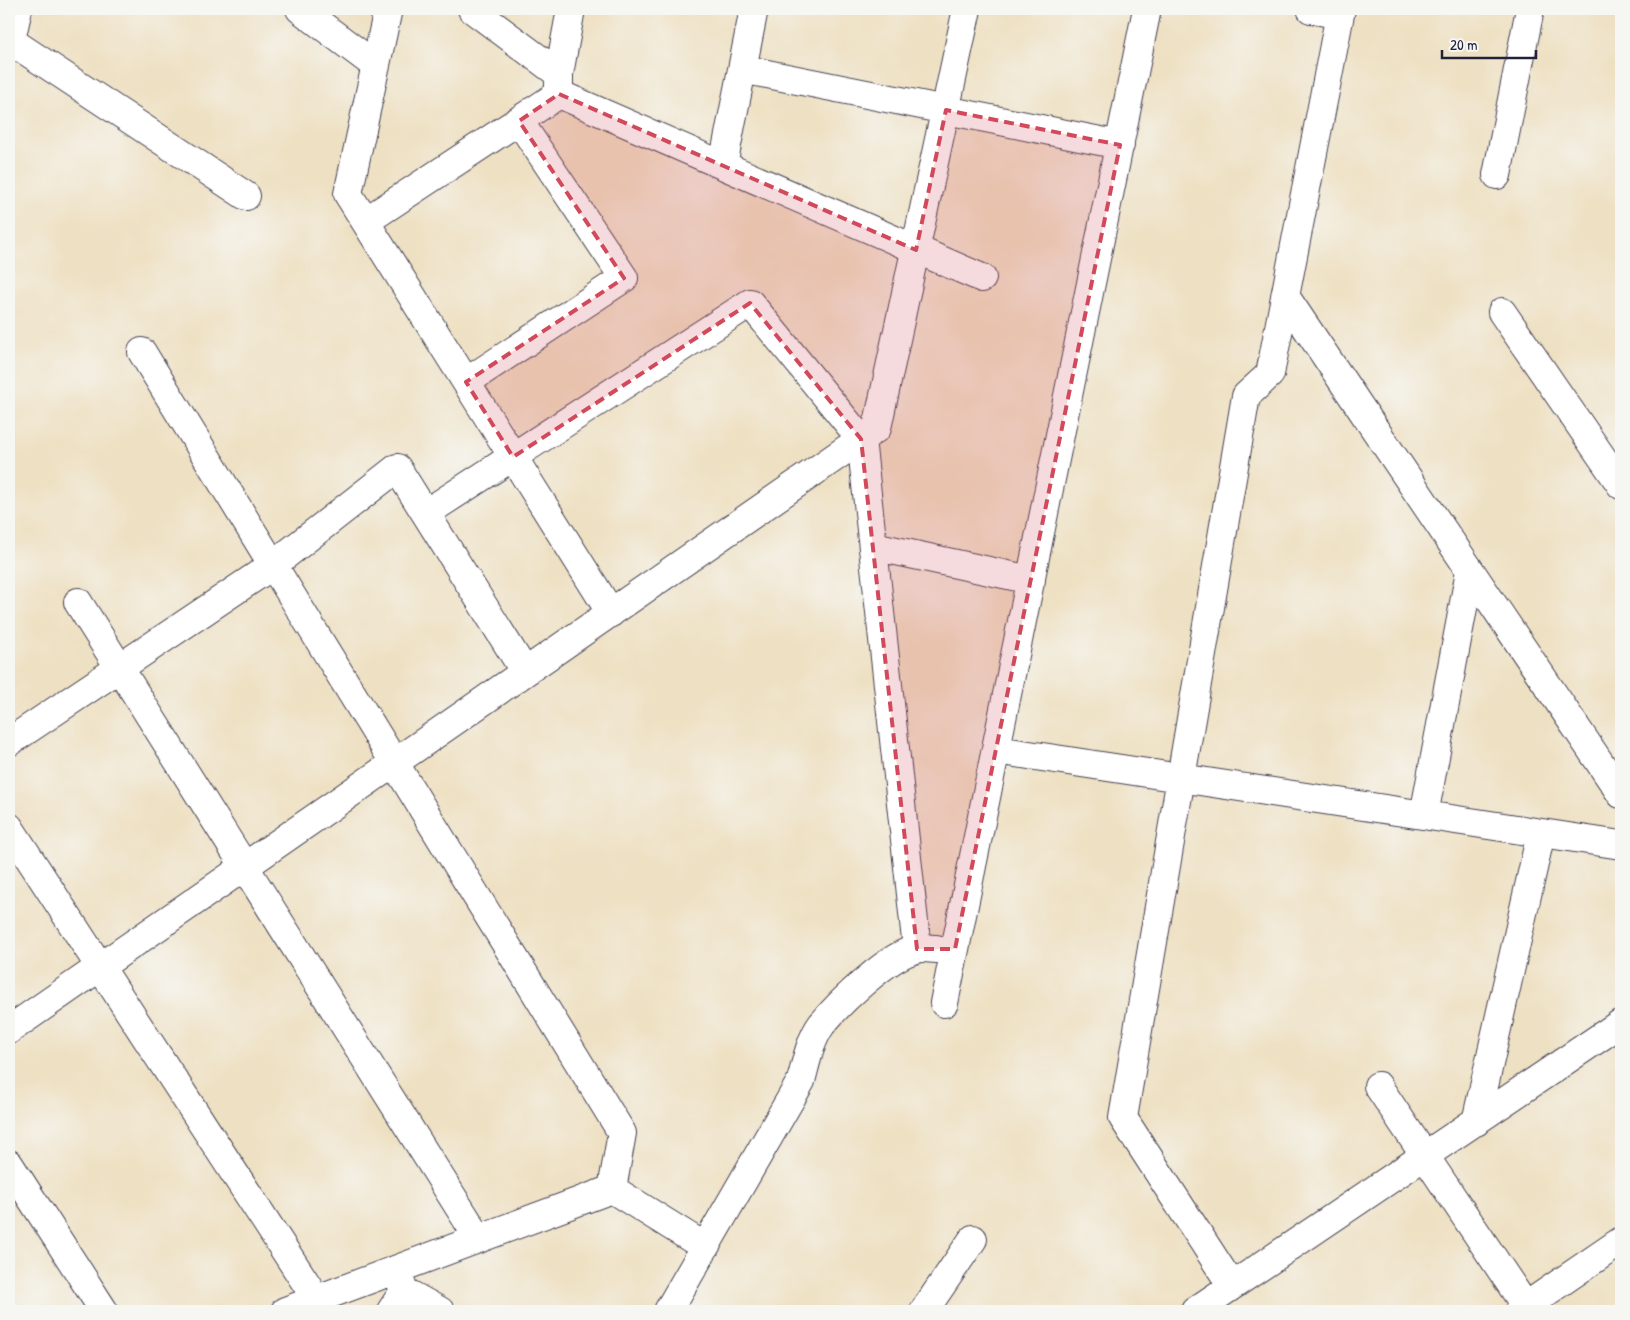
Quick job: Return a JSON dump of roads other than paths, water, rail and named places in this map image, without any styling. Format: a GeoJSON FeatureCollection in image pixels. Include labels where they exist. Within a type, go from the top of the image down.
{"type":"FeatureCollection","features":[{"type":"Feature","properties":{"kind":"street"},"geometry":{"type":"LineString","coordinates":[[18,9],[10,45],[246,196]]}},
{"type":"Feature","properties":{"kind":"street"},"geometry":{"type":"LineString","coordinates":[[300,9],[376,66]]}},
{"type":"Feature","properties":{"kind":"street"},"geometry":{"type":"LineString","coordinates":[[388,9],[348,194],[611,613]]}},
{"type":"Feature","properties":{"kind":"street"},"geometry":{"type":"LineString","coordinates":[[472,9],[559,84],[723,165],[982,278]]}},
{"type":"Feature","properties":{"kind":"street"},"geometry":{"type":"LineString","coordinates":[[366,221],[519,121],[559,84],[571,9]]}},
{"type":"Feature","properties":{"kind":"street"},"geometry":{"type":"LineString","coordinates":[[723,165],[754,9]]}},
{"type":"Feature","properties":{"kind":"street"},"geometry":{"type":"LineString","coordinates":[[9,1030],[877,428],[967,9]]}},
{"type":"Feature","properties":{"kind":"street"},"geometry":{"type":"LineString","coordinates":[[944,1003],[1148,9]]}},
{"type":"Feature","properties":{"kind":"street"},"geometry":{"type":"LineString","coordinates":[[1232,1286],[1123,1118],[1246,396],[1270,374],[1340,12],[1311,9]]}},
{"type":"Feature","properties":{"kind":"street"},"geometry":{"type":"LineString","coordinates":[[1497,175],[1530,9]]}},
{"type":"Feature","properties":{"kind":"street"},"geometry":{"type":"LineString","coordinates":[[742,69],[1120,145]]}},
{"type":"Feature","properties":{"kind":"street"},"geometry":{"type":"LineString","coordinates":[[466,382],[624,278],[519,121]]}},
{"type":"Feature","properties":{"kind":"street"},"geometry":{"type":"LineString","coordinates":[[1285,296],[1621,794]]}},
{"type":"Feature","properties":{"kind":"street"},"geometry":{"type":"LineString","coordinates":[[426,513],[750,303],[861,439],[917,948]]}},
{"type":"Feature","properties":{"kind":"street"},"geometry":{"type":"LineString","coordinates":[[1502,312],[1621,485]]}},
{"type":"Feature","properties":{"kind":"street"},"geometry":{"type":"LineString","coordinates":[[142,352],[622,1133],[612,1189]]}},
{"type":"Feature","properties":{"kind":"street"},"geometry":{"type":"LineString","coordinates":[[9,742],[273,565],[397,468],[525,672]]}},
{"type":"Feature","properties":{"kind":"street"},"geometry":{"type":"LineString","coordinates":[[873,546],[1031,580]]}},
{"type":"Feature","properties":{"kind":"street"},"geometry":{"type":"LineString","coordinates":[[1424,815],[1470,570]]}},
{"type":"Feature","properties":{"kind":"street"},"geometry":{"type":"LineString","coordinates":[[78,602],[479,1239]]}},
{"type":"Feature","properties":{"kind":"street"},"geometry":{"type":"LineString","coordinates":[[996,750],[1621,845]]}},
{"type":"Feature","properties":{"kind":"street"},"geometry":{"type":"LineString","coordinates":[[9,827],[317,1300]]}},
{"type":"Feature","properties":{"kind":"street"},"geometry":{"type":"LineString","coordinates":[[1476,1122],[1541,833]]}},
{"type":"Feature","properties":{"kind":"street"},"geometry":{"type":"LineString","coordinates":[[668,1311],[801,1081],[808,1053],[822,1025],[853,992],[888,962],[917,948],[955,949]]}},
{"type":"Feature","properties":{"kind":"street"},"geometry":{"type":"LineString","coordinates":[[1195,1311],[1621,1024]]}},
{"type":"Feature","properties":{"kind":"street"},"geometry":{"type":"LineString","coordinates":[[1378,1086],[1425,1156],[1522,1309],[1621,1242]]}},
{"type":"Feature","properties":{"kind":"street"},"geometry":{"type":"LineString","coordinates":[[9,1164],[104,1311]]}},
{"type":"Feature","properties":{"kind":"street"},"geometry":{"type":"LineString","coordinates":[[612,1189],[705,1246]]}},
{"type":"Feature","properties":{"kind":"street"},"geometry":{"type":"LineString","coordinates":[[286,1311],[317,1300],[397,1291],[479,1239],[612,1189]]}},
{"type":"Feature","properties":{"kind":"street"},"geometry":{"type":"LineString","coordinates":[[924,1311],[974,1239]]}},
{"type":"Feature","properties":{"kind":"street"},"geometry":{"type":"LineString","coordinates":[[397,1291],[440,1311]]}}]}
